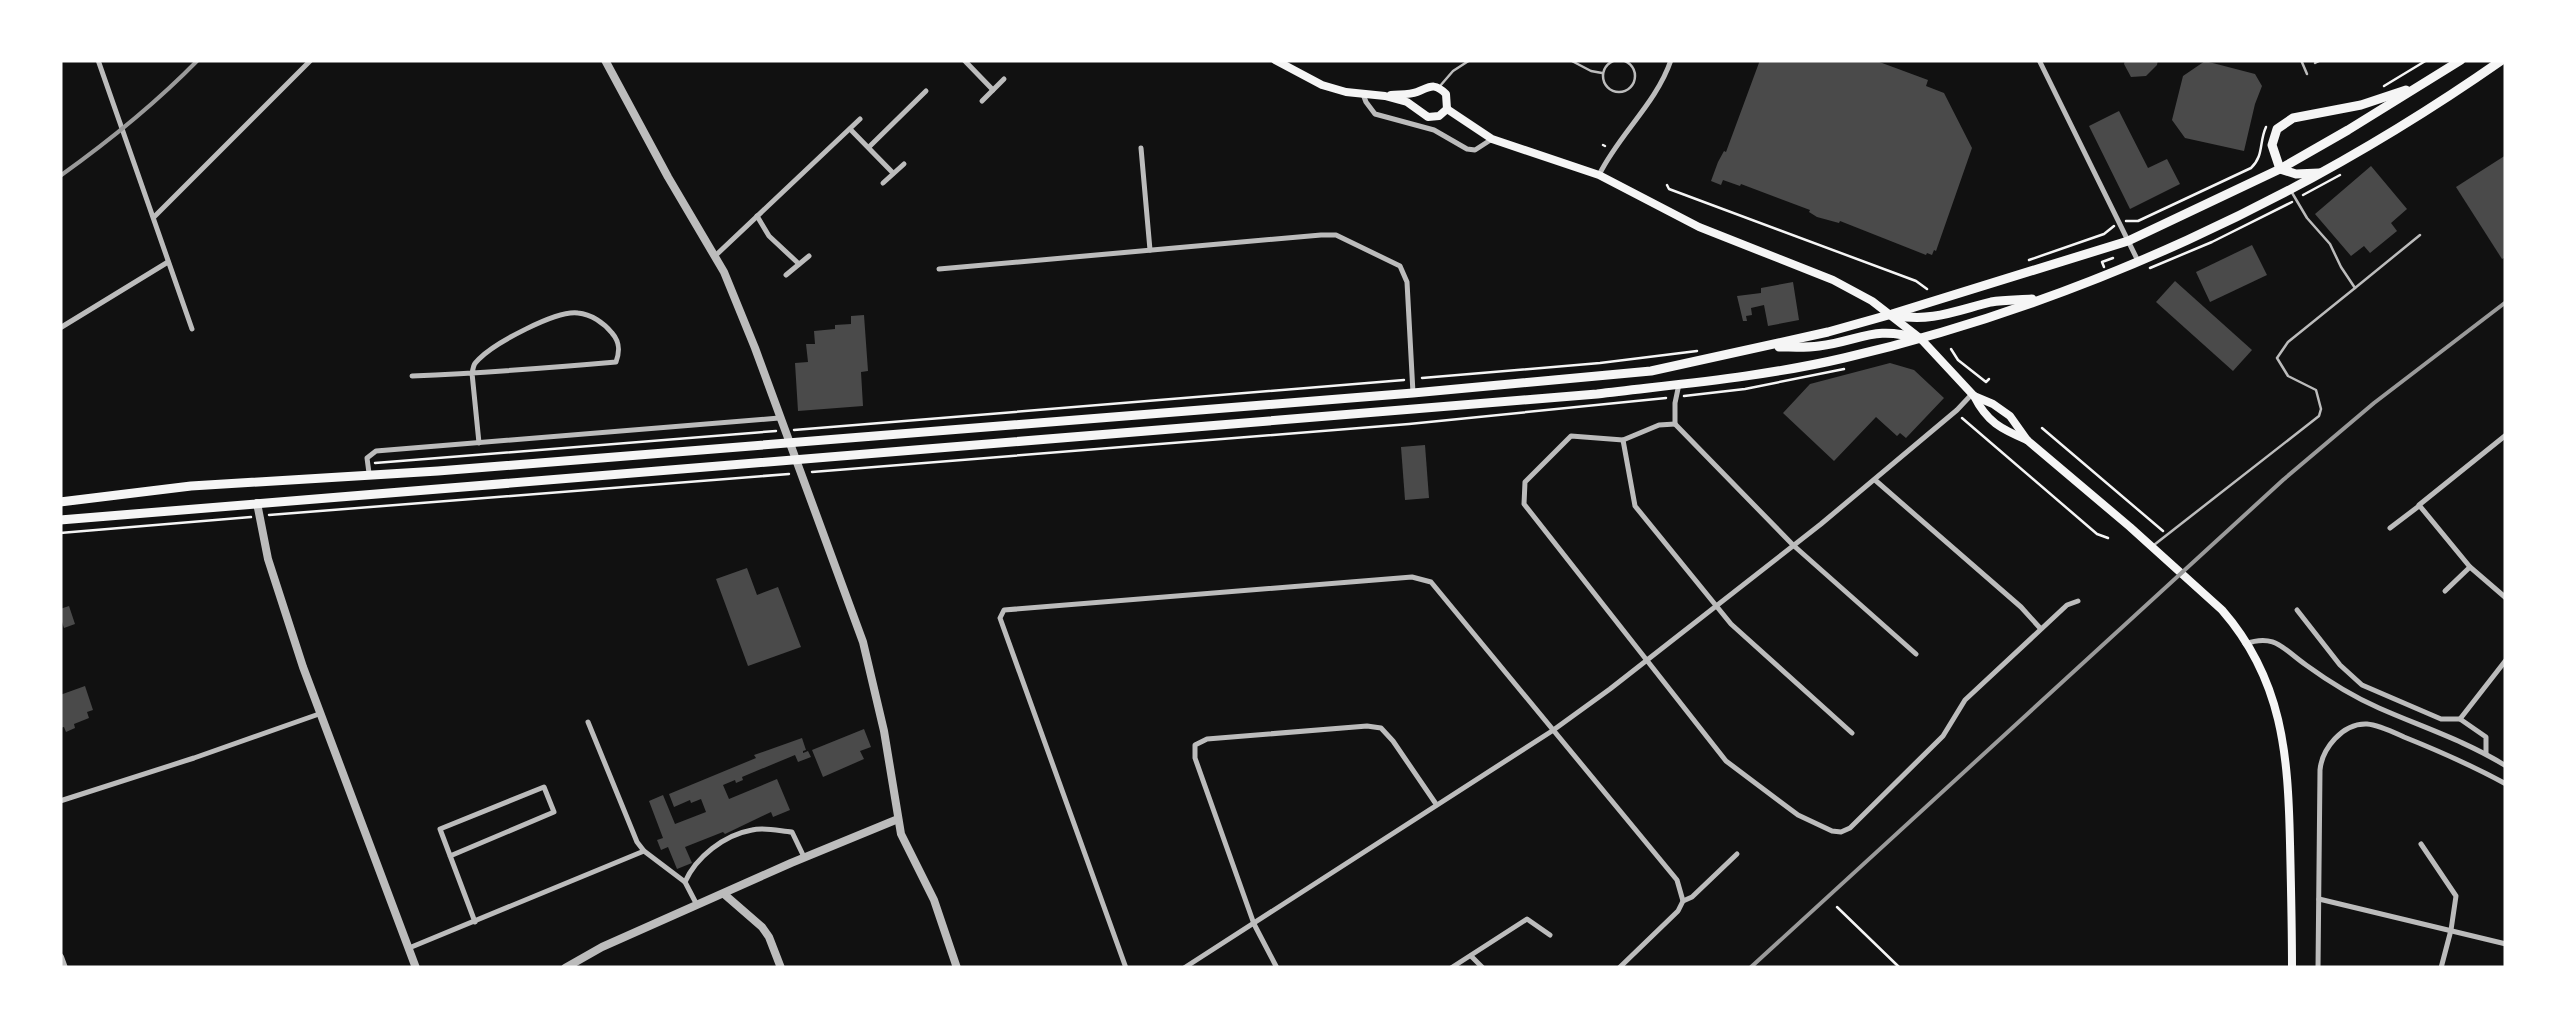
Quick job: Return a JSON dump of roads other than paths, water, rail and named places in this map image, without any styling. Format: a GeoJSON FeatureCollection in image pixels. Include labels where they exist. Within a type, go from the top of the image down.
{"type":"FeatureCollection","features":[{"type":"Feature","properties":{"kind":"highway"},"geometry":{"type":"LineString","coordinates":[[60,502],[190,486],[369,476],[1652,371],[1892,314],[2128,241],[2280,169],[2461,60]]}},
{"type":"Feature","properties":{"kind":"highway"},"geometry":{"type":"LineString","coordinates":[[60,520],[1597,394],[1839,360],[1922,339],[2046,298],[2138,261],[2290,190],[2414,118],[2502,60]]}},
{"type":"Feature","properties":{"kind":"highway"},"geometry":{"type":"LineString","coordinates":[[2280,169],[2272,145],[2273,135],[2283,123],[2361,105],[2429,81]]}},
{"type":"Feature","properties":{"kind":"highway"},"geometry":{"type":"LineString","coordinates":[[2280,169],[2296,174],[2326,170]]}},
{"type":"Feature","properties":{"kind":"highway"},"geometry":{"type":"LineString","coordinates":[[1892,314],[1908,318],[1935,316],[1994,302],[2046,298]]}},
{"type":"Feature","properties":{"kind":"highway"},"geometry":{"type":"LineString","coordinates":[[1761,347],[1816,347],[1886,332],[1922,339]]}},
{"type":"Feature","properties":{"kind":"main road"},"geometry":{"type":"LineString","coordinates":[[1275,60],[1322,85],[1385,96],[1419,92]]}},
{"type":"Feature","properties":{"kind":"main road"},"geometry":{"type":"LineString","coordinates":[[1385,96],[1416,107],[1428,117],[1439,116],[1448,98],[1439,87],[1428,86],[1416,96],[1416,107]]}},
{"type":"Feature","properties":{"kind":"main road"},"geometry":{"type":"LineString","coordinates":[[1446,108],[1492,139],[1599,175],[1700,227],[1868,298],[1922,339],[1973,395],[1987,418],[2027,440]]}},
{"type":"Feature","properties":{"kind":"main road"},"geometry":{"type":"LineString","coordinates":[[1973,395],[2010,416],[2027,440],[2202,591],[2233,622],[2264,676],[2280,724],[2288,771],[2292,968]]}},
{"type":"Feature","properties":{"kind":"street"},"geometry":{"type":"LineString","coordinates":[[98,60],[192,329]]}},
{"type":"Feature","properties":{"kind":"street"},"geometry":{"type":"LineString","coordinates":[[154,217],[312,60]]}},
{"type":"Feature","properties":{"kind":"street"},"geometry":{"type":"LineString","coordinates":[[605,60],[738,304],[845,587],[884,730],[901,834],[934,900],[956,968]]}},
{"type":"Feature","properties":{"kind":"street"},"geometry":{"type":"LineString","coordinates":[[964,60],[993,90]]}},
{"type":"Feature","properties":{"kind":"street"},"geometry":{"type":"LineString","coordinates":[[1599,175],[1612,149],[1648,104],[1671,60]]}},
{"type":"Feature","properties":{"kind":"street"},"geometry":{"type":"LineString","coordinates":[[2039,60],[2138,261]]}},
{"type":"Feature","properties":{"kind":"street"},"geometry":{"type":"LineString","coordinates":[[982,101],[1004,79]]}},
{"type":"Feature","properties":{"kind":"street"},"geometry":{"type":"LineString","coordinates":[[869,147],[926,92]]}},
{"type":"Feature","properties":{"kind":"street"},"geometry":{"type":"LineString","coordinates":[[1363,94],[1375,114],[1434,130],[1468,148],[1475,150],[1492,139]]}},
{"type":"Feature","properties":{"kind":"street"},"geometry":{"type":"LineString","coordinates":[[715,256],[860,119]]}},
{"type":"Feature","properties":{"kind":"street"},"geometry":{"type":"LineString","coordinates":[[850,129],[893,173]]}},
{"type":"Feature","properties":{"kind":"street"},"geometry":{"type":"LineString","coordinates":[[1142,148],[1150,250]]}},
{"type":"Feature","properties":{"kind":"street"},"geometry":{"type":"LineString","coordinates":[[883,183],[904,164]]}},
{"type":"Feature","properties":{"kind":"street"},"geometry":{"type":"LineString","coordinates":[[757,216],[769,236],[799,264]]}},
{"type":"Feature","properties":{"kind":"street"},"geometry":{"type":"LineString","coordinates":[[939,269],[1336,235],[1400,266],[1407,282],[1413,393]]}},
{"type":"Feature","properties":{"kind":"street"},"geometry":{"type":"LineString","coordinates":[[786,276],[808,256]]}},
{"type":"Feature","properties":{"kind":"street"},"geometry":{"type":"LineString","coordinates":[[60,328],[168,262]]}},
{"type":"Feature","properties":{"kind":"street"},"geometry":{"type":"LineString","coordinates":[[412,376],[472,373],[616,362],[620,352],[610,330],[579,312],[558,314],[493,347],[475,362],[472,373],[479,443]]}},
{"type":"Feature","properties":{"kind":"street"},"geometry":{"type":"LineString","coordinates":[[1678,384],[1676,424],[1793,546],[1916,654]]}},
{"type":"Feature","properties":{"kind":"street"},"geometry":{"type":"LineString","coordinates":[[1184,968],[1552,731],[1876,480],[1973,395]]}},
{"type":"Feature","properties":{"kind":"street"},"geometry":{"type":"LineString","coordinates":[[369,476],[368,458],[376,451],[780,418]]}},
{"type":"Feature","properties":{"kind":"street"},"geometry":{"type":"LineString","coordinates":[[1676,424],[1659,425],[1623,440],[1571,436],[1526,482],[1524,504],[1726,761],[1798,815],[1832,831],[1850,828],[1944,736],[1964,700],[2067,604],[2078,602]]}},
{"type":"Feature","properties":{"kind":"street"},"geometry":{"type":"LineString","coordinates":[[2390,528],[2506,435]]}},
{"type":"Feature","properties":{"kind":"street"},"geometry":{"type":"LineString","coordinates":[[1623,440],[1635,506],[1732,624],[1852,733]]}},
{"type":"Feature","properties":{"kind":"street"},"geometry":{"type":"LineString","coordinates":[[1876,480],[2040,628]]}},
{"type":"Feature","properties":{"kind":"street"},"geometry":{"type":"LineString","coordinates":[[256,503],[268,559],[320,714],[416,968]]}},
{"type":"Feature","properties":{"kind":"street"},"geometry":{"type":"LineString","coordinates":[[2420,505],[2470,567],[2506,598]]}},
{"type":"Feature","properties":{"kind":"street"},"geometry":{"type":"LineString","coordinates":[[2445,592],[2470,567]]}},
{"type":"Feature","properties":{"kind":"street"},"geometry":{"type":"LineString","coordinates":[[1126,968],[1000,618],[1004,610],[1412,577],[1431,582],[1677,880],[1682,901],[1678,911],[1619,968]]}},
{"type":"Feature","properties":{"kind":"street"},"geometry":{"type":"LineString","coordinates":[[2296,610],[2340,665],[2362,685],[2441,718],[2460,718],[2486,737],[2486,753]]}},
{"type":"Feature","properties":{"kind":"street"},"geometry":{"type":"LineString","coordinates":[[2246,644],[2272,639],[2310,668],[2375,707],[2486,753],[2506,766]]}},
{"type":"Feature","properties":{"kind":"street"},"geometry":{"type":"LineString","coordinates":[[2460,718],[2506,660]]}},
{"type":"Feature","properties":{"kind":"street"},"geometry":{"type":"LineString","coordinates":[[60,801],[320,714]]}},
{"type":"Feature","properties":{"kind":"street"},"geometry":{"type":"LineString","coordinates":[[588,722],[638,842],[685,882],[697,905]]}},
{"type":"Feature","properties":{"kind":"street"},"geometry":{"type":"LineString","coordinates":[[2318,968],[2322,756],[2343,732],[2359,725],[2376,726],[2462,761],[2506,784]]}},
{"type":"Feature","properties":{"kind":"street"},"geometry":{"type":"LineString","coordinates":[[1277,968],[1254,924],[1195,758],[1195,745],[1207,738],[1381,728],[1436,804]]}},
{"type":"Feature","properties":{"kind":"street"},"geometry":{"type":"LineString","coordinates":[[450,856],[554,812],[544,787],[440,829],[450,856],[475,922]]}},
{"type":"Feature","properties":{"kind":"street"},"geometry":{"type":"LineString","coordinates":[[565,968],[804,857],[898,819]]}},
{"type":"Feature","properties":{"kind":"street"},"geometry":{"type":"LineString","coordinates":[[685,882],[691,868],[720,842],[754,829],[792,832],[804,857]]}},
{"type":"Feature","properties":{"kind":"street"},"geometry":{"type":"LineString","coordinates":[[2420,844],[2456,896],[2441,968]]}},
{"type":"Feature","properties":{"kind":"street"},"geometry":{"type":"LineString","coordinates":[[408,948],[644,851]]}},
{"type":"Feature","properties":{"kind":"street"},"geometry":{"type":"LineString","coordinates":[[1682,901],[1738,854]]}},
{"type":"Feature","properties":{"kind":"street"},"geometry":{"type":"LineString","coordinates":[[724,894],[762,927],[782,968]]}},
{"type":"Feature","properties":{"kind":"street"},"geometry":{"type":"LineString","coordinates":[[2319,899],[2506,944]]}},
{"type":"Feature","properties":{"kind":"street"},"geometry":{"type":"LineString","coordinates":[[1452,968],[1526,919],[1550,936]]}},
{"type":"Feature","properties":{"kind":"street"},"geometry":{"type":"LineString","coordinates":[[1471,955],[1483,968]]}},
{"type":"Feature","properties":{"kind":"street"},"geometry":{"type":"LineString","coordinates":[[60,957],[64,968]]}},
{"type":"Feature","properties":{"kind":"lane"},"geometry":{"type":"LineString","coordinates":[[1439,87],[1452,71],[1470,60]]}},
{"type":"Feature","properties":{"kind":"lane"},"geometry":{"type":"LineString","coordinates":[[1570,60],[1604,73]]}},
{"type":"Feature","properties":{"kind":"lane"},"geometry":{"type":"LineString","coordinates":[[2301,60],[2307,74]]}},
{"type":"Feature","properties":{"kind":"lane"},"geometry":{"type":"LineString","coordinates":[[2316,64],[2321,60]]}},
{"type":"Feature","properties":{"kind":"lane"},"geometry":{"type":"LineString","coordinates":[[1612,62],[1625,62],[1634,72],[1634,82],[1627,90],[1612,91],[1605,83],[1604,73],[1612,62]]}},
{"type":"Feature","properties":{"kind":"lane"},"geometry":{"type":"LineString","coordinates":[[2290,190],[2330,244],[2355,288]]}},
{"type":"Feature","properties":{"kind":"lane"},"geometry":{"type":"LineString","coordinates":[[2152,546],[2319,416],[2316,390],[2288,376],[2278,358],[2288,342],[2420,235]]}},
{"type":"Feature","properties":{"kind":"railway"},"geometry":{"type":"LineString","coordinates":[[60,176],[132,121],[198,60]]}},
{"type":"Feature","properties":{"kind":"railway"},"geometry":{"type":"LineString","coordinates":[[1750,968],[2283,480],[2374,403],[2506,302]]}}]}
